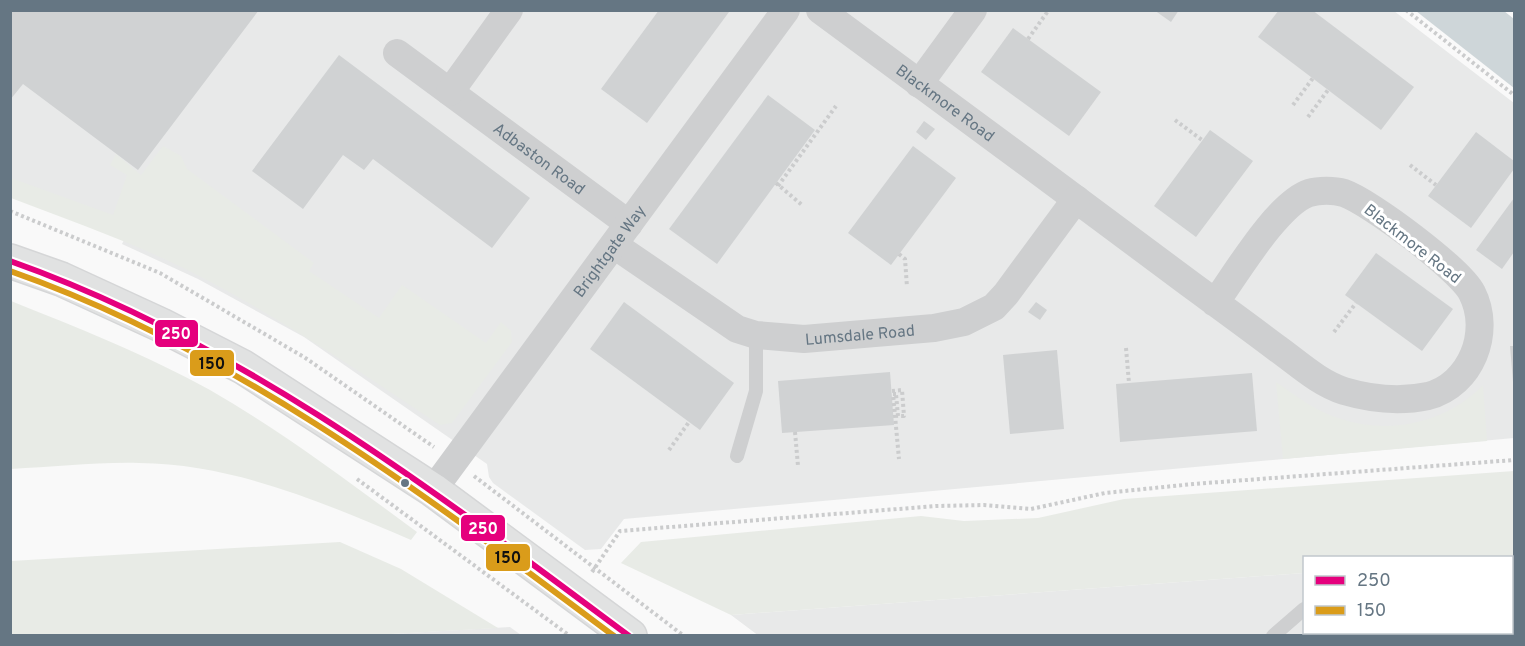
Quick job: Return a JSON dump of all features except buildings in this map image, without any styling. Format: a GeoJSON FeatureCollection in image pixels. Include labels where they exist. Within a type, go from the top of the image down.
{"type":"FeatureCollection","features":[{"type":"Feature","properties":{"kind":"main road"},"geometry":{"type":"LineString","coordinates":[[10,261],[61,279],[161,325],[243,367],[433,490],[630,636]]}},
{"type":"Feature","properties":{"kind":"street"},"geometry":{"type":"LineString","coordinates":[[450,92],[509,10]]}},
{"type":"Feature","properties":{"kind":"street","name":"Brightgate Way"},"geometry":{"type":"LineString","coordinates":[[433,490],[786,10]]}},
{"type":"Feature","properties":{"kind":"street","name":"Blackmore Road"},"geometry":{"type":"LineString","coordinates":[[820,10],[1215,303],[1318,378],[1339,389],[1362,396],[1408,399],[1431,395],[1450,385],[1464,372],[1478,345],[1478,310],[1464,281],[1376,212],[1342,192],[1311,192],[1289,204],[1215,303]]}},
{"type":"Feature","properties":{"kind":"street"},"geometry":{"type":"LineString","coordinates":[[919,84],[973,10]]}},
{"type":"Feature","properties":{"kind":"street","name":"Adbaston Road"},"geometry":{"type":"LineString","coordinates":[[397,53],[450,92],[622,235]]}},
{"type":"Feature","properties":{"kind":"street","name":"Lumsdale Road"},"geometry":{"type":"LineString","coordinates":[[622,235],[729,324],[756,335],[804,339],[934,328],[964,322],[994,307],[1076,199]]}},
{"type":"Feature","properties":{"kind":"lane"},"geometry":{"type":"LineString","coordinates":[[737,456],[756,391],[756,335]]}},
{"type":"Feature","properties":{"kind":"lane"},"geometry":{"type":"LineString","coordinates":[[1273,636],[1303,611]]}},
{"type":"Feature","properties":{"kind":"path"},"geometry":{"type":"LineString","coordinates":[[1406,10],[1515,95]]}},
{"type":"Feature","properties":{"kind":"path"},"geometry":{"type":"LineString","coordinates":[[1028,39],[1048,11]]}},
{"type":"Feature","properties":{"kind":"path"},"geometry":{"type":"LineString","coordinates":[[1293,105],[1313,78]]}},
{"type":"Feature","properties":{"kind":"path"},"geometry":{"type":"LineString","coordinates":[[1308,117],[1328,90]]}},
{"type":"Feature","properties":{"kind":"path"},"geometry":{"type":"LineString","coordinates":[[802,205],[777,184],[836,106]]}},
{"type":"Feature","properties":{"kind":"path"},"geometry":{"type":"LineString","coordinates":[[1175,120],[1202,140]]}},
{"type":"Feature","properties":{"kind":"path"},"geometry":{"type":"LineString","coordinates":[[1410,165],[1436,185]]}},
{"type":"Feature","properties":{"kind":"path"},"geometry":{"type":"LineString","coordinates":[[10,211],[160,273],[304,357],[424,439]]}},
{"type":"Feature","properties":{"kind":"path"},"geometry":{"type":"LineString","coordinates":[[899,254],[905,259],[907,287]]}},
{"type":"Feature","properties":{"kind":"path"},"geometry":{"type":"LineString","coordinates":[[1334,332],[1356,303]]}},
{"type":"Feature","properties":{"kind":"path"},"geometry":{"type":"LineString","coordinates":[[1126,348],[1129,383]]}},
{"type":"Feature","properties":{"kind":"path"},"geometry":{"type":"LineString","coordinates":[[902,390],[904,416],[898,416],[894,392],[902,390]]}},
{"type":"Feature","properties":{"kind":"path"},"geometry":{"type":"LineString","coordinates":[[894,392],[899,459]]}},
{"type":"Feature","properties":{"kind":"path"},"geometry":{"type":"LineString","coordinates":[[669,450],[688,422]]}},
{"type":"Feature","properties":{"kind":"path"},"geometry":{"type":"LineString","coordinates":[[795,432],[798,466]]}},
{"type":"Feature","properties":{"kind":"path"},"geometry":{"type":"LineString","coordinates":[[576,596],[620,531],[936,506],[984,505],[1031,508],[1105,494],[1193,484],[1515,460]]}},
{"type":"Feature","properties":{"kind":"path"},"geometry":{"type":"LineString","coordinates":[[351,474],[570,636]]}},
{"type":"Feature","properties":{"kind":"path"},"geometry":{"type":"LineString","coordinates":[[485,484],[684,636]]}},
{"type":"Feature","properties":{"kind":"shaded area"},"geometry":{"type":"Polygon","coordinates":[[[10,11],[1394,11],[1514,103],[1514,438],[624,519],[601,549],[585,550],[493,483],[489,477],[487,464],[304,337],[198,279],[122,244],[130,228],[11,184],[10,11]]]}},
{"type":"Feature","properties":{"kind":"shaded area"},"geometry":{"type":"Polygon","coordinates":[[[1416,11],[1504,11],[1514,19],[1514,88],[1416,11]]]}},
{"type":"Feature","properties":{"kind":"shaded area"},"geometry":{"type":"Polygon","coordinates":[[[163,146],[181,156],[187,169],[314,263],[309,271],[379,318],[402,285],[486,343],[501,322],[511,331],[512,342],[452,423],[440,425],[304,336],[195,274],[117,239],[11,198],[11,178],[113,215],[127,175],[110,165],[116,154],[141,175],[163,146]]]}},
{"type":"Feature","properties":{"kind":"shaded area"},"geometry":{"type":"Polygon","coordinates":[[[11,301],[137,354],[210,390],[290,440],[417,532],[411,540],[345,512],[278,488],[210,470],[139,463],[11,469],[11,301]]]}},
{"type":"Feature","properties":{"kind":"shaded area"},"geometry":{"type":"Polygon","coordinates":[[[1276,382],[1307,403],[1332,416],[1360,424],[1379,426],[1417,422],[1435,417],[1453,409],[1483,385],[1487,441],[1283,459],[1276,382]]]}},
{"type":"Feature","properties":{"kind":"shaded area"},"geometry":{"type":"Polygon","coordinates":[[[1514,471],[1514,557],[1303,556],[1303,573],[731,615],[621,563],[641,542],[921,516],[964,521],[1038,518],[1124,499],[1514,471]]]}},
{"type":"Feature","properties":{"kind":"shaded area"},"geometry":{"type":"Polygon","coordinates":[[[340,542],[401,569],[498,628],[356,636],[11,635],[11,561],[340,542]]]}},
{"type":"Feature","properties":{"kind":"shaded area"},"geometry":{"type":"Polygon","coordinates":[[[1513,558],[1514,635],[759,636],[731,615],[1303,573],[1303,634],[1513,634],[1513,558]]]}},
{"type":"Feature","properties":{"kind":"shaded area"},"geometry":{"type":"Polygon","coordinates":[[[510,627],[521,635],[356,636],[510,627]]]}},
{"type":"Feature","properties":{"kind":"transit line","name":"250"},"geometry":{"type":"LineString","coordinates":[[10,261],[95,295],[177,334],[256,377],[409,475],[629,636]]}},
{"type":"Feature","properties":{"kind":"transit line","name":"150"},"geometry":{"type":"LineString","coordinates":[[10,271],[93,304],[173,342],[250,384],[326,430],[399,479],[614,636]]}}]}
